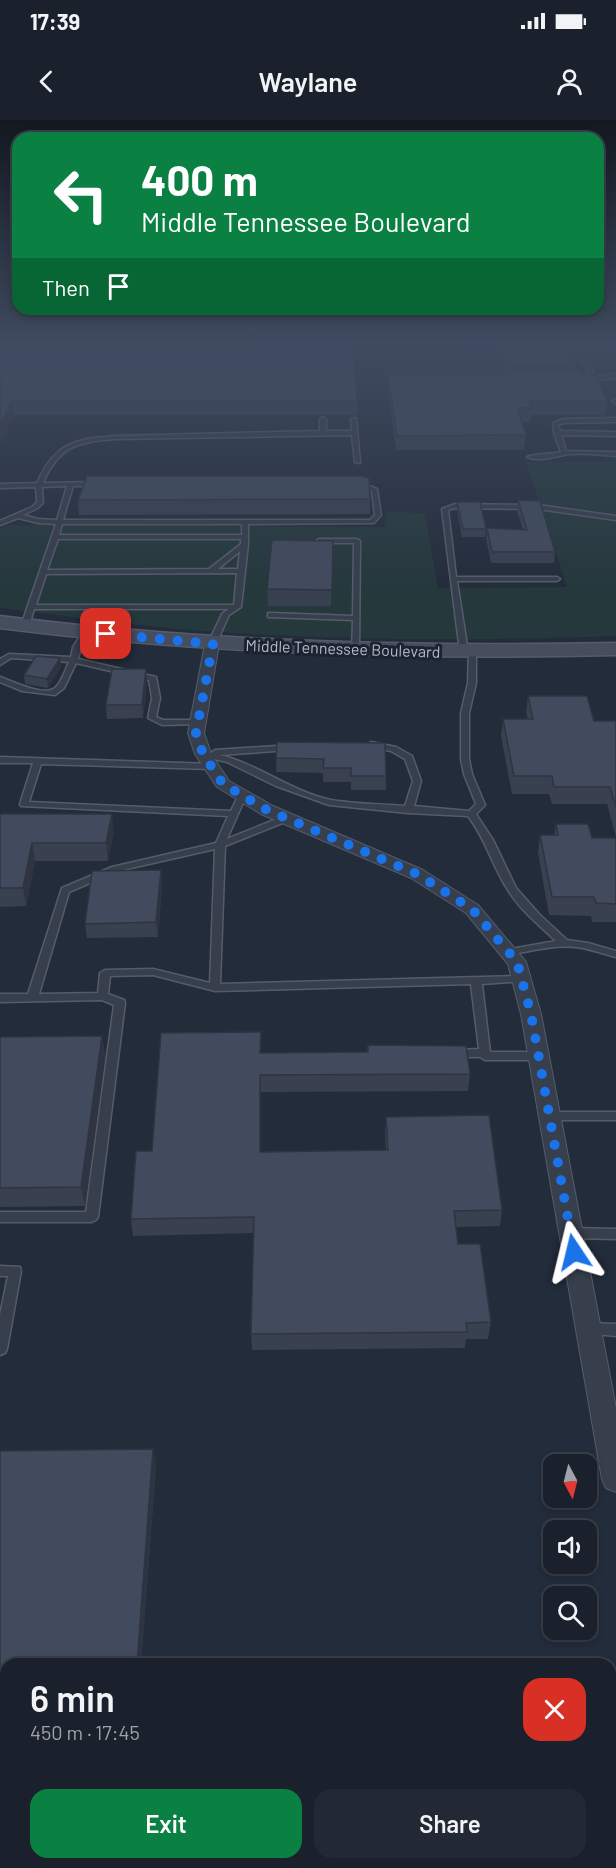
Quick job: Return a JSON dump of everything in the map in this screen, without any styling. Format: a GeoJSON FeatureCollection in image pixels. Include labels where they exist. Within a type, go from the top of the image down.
{"type":"FeatureCollection","features":[{"type":"Feature","properties":{"kind":"main road","name":"Middle Tennessee Boulevard"},"geometry":{"type":"LineString","coordinates":[[0,622],[28,616],[87,632],[213,644],[468,652],[616,649]]}},
{"type":"Feature","properties":{"kind":"street"},"geometry":{"type":"LineString","coordinates":[[213,644],[196,733],[207,760],[238,805],[287,818],[417,874],[472,909],[517,962],[539,1056],[616,1479]]}},
{"type":"Feature","properties":{"kind":"lane"},"geometry":{"type":"LineString","coordinates":[[323,427],[323,433]]}},
{"type":"Feature","properties":{"kind":"lane"},"geometry":{"type":"LineString","coordinates":[[355,427],[358,462]]}},
{"type":"Feature","properties":{"kind":"lane"},"geometry":{"type":"LineString","coordinates":[[556,427],[564,453]]}},
{"type":"Feature","properties":{"kind":"lane"},"geometry":{"type":"LineString","coordinates":[[0,523],[19,516],[40,503],[39,485],[48,464],[57,454],[73,445],[91,441],[236,433],[355,433]]}},
{"type":"Feature","properties":{"kind":"lane"},"geometry":{"type":"LineString","coordinates":[[557,434],[616,434]]}},
{"type":"Feature","properties":{"kind":"lane"},"geometry":{"type":"LineString","coordinates":[[530,457],[550,457],[564,453],[616,454]]}},
{"type":"Feature","properties":{"kind":"lane"},"geometry":{"type":"LineString","coordinates":[[71,484],[28,616],[237,607]]}},
{"type":"Feature","properties":{"kind":"lane"},"geometry":{"type":"LineString","coordinates":[[0,486],[106,484]]}},
{"type":"Feature","properties":{"kind":"lane"},"geometry":{"type":"LineString","coordinates":[[19,516],[38,521],[59,522],[372,522],[378,516],[375,490],[355,484]]}},
{"type":"Feature","properties":{"kind":"lane"},"geometry":{"type":"LineString","coordinates":[[471,814],[481,805],[468,774],[465,759],[465,713],[472,683],[453,579],[445,510],[455,506],[538,507],[616,518]]}},
{"type":"Feature","properties":{"kind":"lane"},"geometry":{"type":"LineString","coordinates":[[213,644],[226,614],[237,607],[246,523]]}},
{"type":"Feature","properties":{"kind":"lane"},"geometry":{"type":"LineString","coordinates":[[55,537],[245,541]]}},
{"type":"Feature","properties":{"kind":"lane"},"geometry":{"type":"LineString","coordinates":[[211,571],[245,541]]}},
{"type":"Feature","properties":{"kind":"lane"},"geometry":{"type":"LineString","coordinates":[[309,541],[357,541],[356,650]]}},
{"type":"Feature","properties":{"kind":"lane"},"geometry":{"type":"LineString","coordinates":[[43,572],[242,571]]}},
{"type":"Feature","properties":{"kind":"lane"},"geometry":{"type":"LineString","coordinates":[[453,579],[557,579]]}},
{"type":"Feature","properties":{"kind":"lane"},"geometry":{"type":"LineString","coordinates":[[271,615],[356,618]]}},
{"type":"Feature","properties":{"kind":"lane"},"geometry":{"type":"LineString","coordinates":[[0,679],[22,689],[52,693],[60,688],[74,660],[76,647],[87,632]]}},
{"type":"Feature","properties":{"kind":"lane"},"geometry":{"type":"LineString","coordinates":[[0,663],[9,656],[74,660],[153,679],[156,698],[152,718],[162,723],[198,722]]}},
{"type":"Feature","properties":{"kind":"lane"},"geometry":{"type":"LineString","coordinates":[[364,744],[393,749],[409,758],[417,781],[408,810]]}},
{"type":"Feature","properties":{"kind":"lane"},"geometry":{"type":"LineString","coordinates":[[207,760],[295,747]]}},
{"type":"Feature","properties":{"kind":"lane"},"geometry":{"type":"LineString","coordinates":[[0,760],[230,760],[279,784],[329,802],[471,814],[481,825],[494,848],[512,890],[564,943]]}},
{"type":"Feature","properties":{"kind":"lane"},"geometry":{"type":"LineString","coordinates":[[38,761],[24,804],[238,805],[220,845],[215,988]]}},
{"type":"Feature","properties":{"kind":"lane"},"geometry":{"type":"LineString","coordinates":[[32,998],[65,890],[115,869],[220,845],[287,818]]}},
{"type":"Feature","properties":{"kind":"lane"},"geometry":{"type":"LineString","coordinates":[[509,952],[540,945],[564,943],[584,945],[616,954]]}},
{"type":"Feature","properties":{"kind":"lane"},"geometry":{"type":"LineString","coordinates":[[103,996],[105,973],[153,972],[215,988],[522,979]]}},
{"type":"Feature","properties":{"kind":"lane"},"geometry":{"type":"LineString","coordinates":[[476,980],[485,1056],[539,1056]]}},
{"type":"Feature","properties":{"kind":"lane"},"geometry":{"type":"LineString","coordinates":[[0,998],[103,996],[120,1003],[92,1217],[0,1217]]}},
{"type":"Feature","properties":{"kind":"lane"},"geometry":{"type":"LineString","coordinates":[[439,1054],[485,1053]]}},
{"type":"Feature","properties":{"kind":"lane"},"geometry":{"type":"LineString","coordinates":[[550,1116],[616,1116]]}},
{"type":"Feature","properties":{"kind":"lane"},"geometry":{"type":"LineString","coordinates":[[571,1233],[616,1234]]}},
{"type":"Feature","properties":{"kind":"lane"},"geometry":{"type":"LineString","coordinates":[[0,1271],[15,1271],[0,1349]]}},
{"type":"Feature","properties":{"kind":"lane"},"geometry":{"type":"LineString","coordinates":[[589,1329],[616,1330]]}},
{"type":"Feature","properties":{"kind":"green space"},"geometry":{"type":"Polygon","coordinates":[[[616,461],[616,636],[513,639],[306,637],[178,629],[0,608],[0,528],[8,525],[385,527],[386,512],[425,513],[438,588],[567,587],[526,462],[616,461]]]}},
{"type":"Feature","properties":{"kind":"building"},"geometry":{"type":"Polygon","coordinates":[[[396,427],[523,427],[526,435],[397,436],[396,427]]]}},
{"type":"Feature","properties":{"kind":"building"},"geometry":{"type":"Polygon","coordinates":[[[87,476],[363,476],[369,478],[370,499],[78,500],[87,476]]]}},
{"type":"Feature","properties":{"kind":"building"},"geometry":{"type":"Polygon","coordinates":[[[518,500],[540,501],[555,552],[492,552],[487,528],[527,530],[518,500]]]}},
{"type":"Feature","properties":{"kind":"building"},"geometry":{"type":"Polygon","coordinates":[[[457,502],[480,502],[486,529],[463,529],[457,502]]]}},
{"type":"Feature","properties":{"kind":"building"},"geometry":{"type":"Polygon","coordinates":[[[272,540],[333,541],[332,590],[267,589],[272,540]]]}},
{"type":"Feature","properties":{"kind":"building"},"geometry":{"type":"Polygon","coordinates":[[[36,656],[60,658],[47,679],[24,675],[36,656]]]}},
{"type":"Feature","properties":{"kind":"building"},"geometry":{"type":"Polygon","coordinates":[[[112,669],[146,669],[142,705],[106,705],[112,669]]]}},
{"type":"Feature","properties":{"kind":"building"},"geometry":{"type":"Polygon","coordinates":[[[528,696],[587,696],[594,721],[616,721],[616,807],[610,787],[554,787],[552,776],[514,776],[503,719],[533,719],[528,696]]]}},
{"type":"Feature","properties":{"kind":"building"},"geometry":{"type":"Polygon","coordinates":[[[277,742],[385,743],[386,776],[351,776],[351,768],[323,768],[324,759],[276,758],[277,742]]]}},
{"type":"Feature","properties":{"kind":"building"},"geometry":{"type":"Polygon","coordinates":[[[0,814],[112,814],[106,843],[32,843],[23,888],[0,888],[0,814]]]}},
{"type":"Feature","properties":{"kind":"building"},"geometry":{"type":"Polygon","coordinates":[[[556,824],[588,824],[592,838],[616,838],[616,904],[596,903],[594,897],[552,897],[540,835],[558,835],[556,824]]]}},
{"type":"Feature","properties":{"kind":"building"},"geometry":{"type":"Polygon","coordinates":[[[161,870],[156,922],[85,924],[92,871],[161,870]]]}},
{"type":"Feature","properties":{"kind":"building"},"geometry":{"type":"Polygon","coordinates":[[[261,1032],[260,1053],[368,1052],[368,1045],[466,1046],[470,1074],[260,1075],[260,1152],[388,1150],[386,1117],[489,1115],[502,1210],[454,1211],[458,1244],[480,1244],[491,1322],[466,1323],[467,1332],[251,1334],[254,1217],[131,1219],[136,1151],[152,1151],[161,1033],[261,1032]]]}},
{"type":"Feature","properties":{"kind":"building"},"geometry":{"type":"Polygon","coordinates":[[[102,1036],[81,1187],[0,1188],[0,1037],[102,1036]]]}},
{"type":"Feature","properties":{"kind":"building"},"geometry":{"type":"Polygon","coordinates":[[[153,1449],[137,1658],[0,1658],[0,1451],[153,1449]]]}},
{"type":"Feature","properties":{"kind":"route"},"geometry":{"type":"LineString","coordinates":[[106,634],[213,644],[196,733],[203,754],[223,784],[267,810],[417,874],[472,909],[517,962],[531,1014],[574,1252]]}}]}
